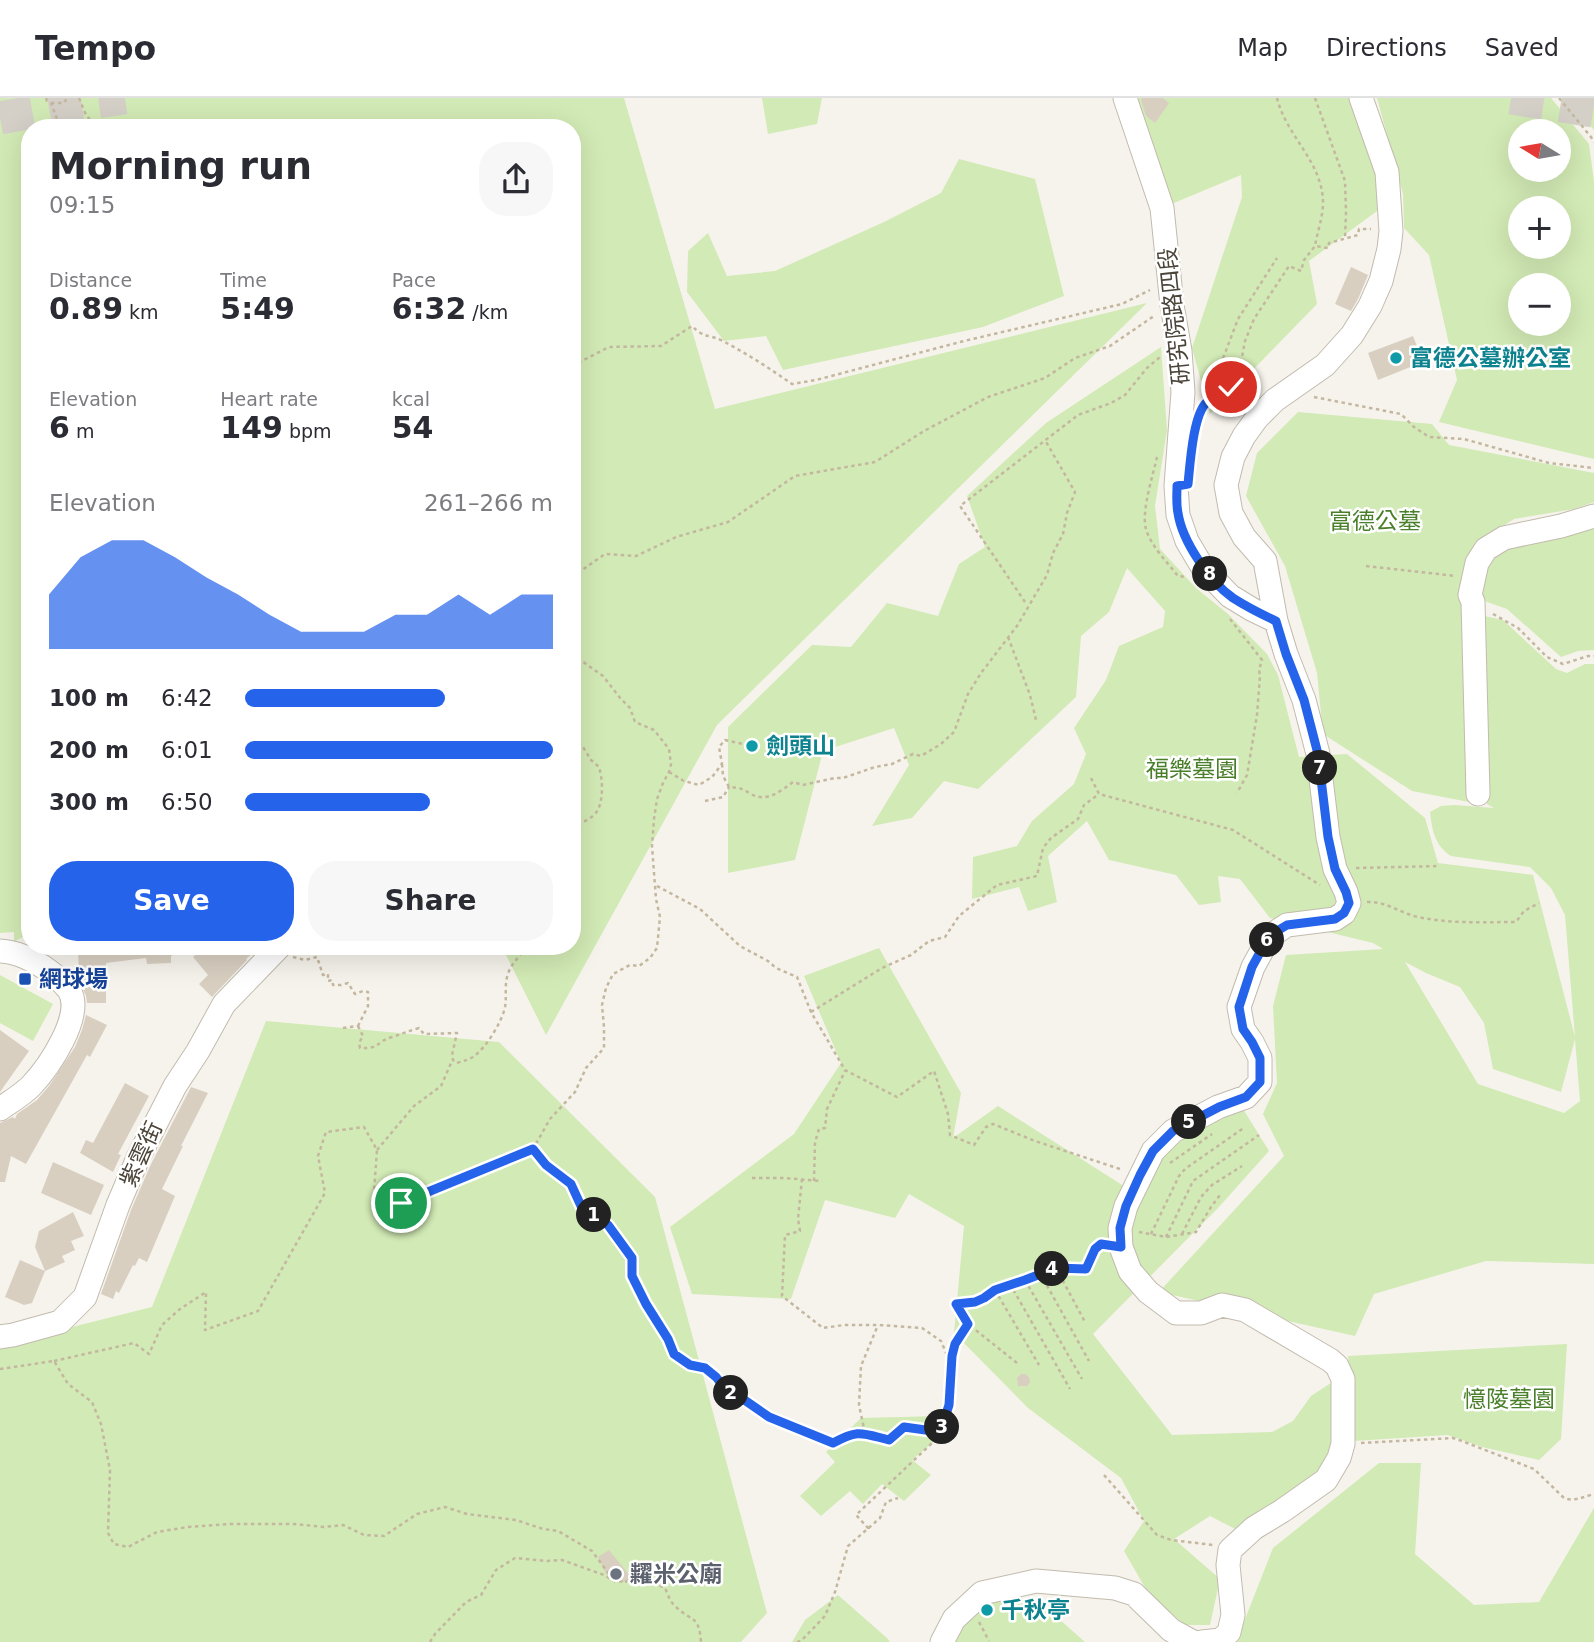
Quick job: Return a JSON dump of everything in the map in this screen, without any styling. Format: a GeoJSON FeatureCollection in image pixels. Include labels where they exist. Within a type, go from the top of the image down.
{"type":"FeatureCollection","features":[{"type":"Feature","properties":{"kind":"street","name":"研究院路四段"},"geometry":{"type":"LineString","coordinates":[[1125,98],[1162,208],[1183,392],[1177,486],[1178,515],[1187,541],[1203,568],[1230,596],[1276,621]]}},
{"type":"Feature","properties":{"kind":"street"},"geometry":{"type":"LineString","coordinates":[[1202,1642],[1221,1640],[1229,1632],[1233,1615],[1228,1565],[1230,1550],[1254,1528],[1326,1480],[1339,1458],[1343,1444],[1343,1379],[1337,1366],[1330,1360],[1245,1310],[1222,1305],[1200,1312],[1176,1313],[1148,1292],[1130,1271],[1121,1238],[1126,1206],[1153,1151],[1173,1131],[1219,1107],[1246,1097],[1260,1082],[1260,1058],[1243,1029],[1239,1007],[1252,967],[1269,936],[1287,925],[1335,919],[1359,902],[1346,892],[1335,869],[1328,837],[1318,754],[1304,700],[1276,621],[1265,561],[1244,537],[1231,513],[1226,485],[1233,457],[1257,418],[1275,400],[1325,365],[1352,335],[1370,306],[1381,281],[1390,240],[1387,172],[1362,98]]}},
{"type":"Feature","properties":{"kind":"street"},"geometry":{"type":"LineString","coordinates":[[1478,794],[1471,598],[1477,563],[1486,549],[1504,538],[1594,516]]}},
{"type":"Feature","properties":{"kind":"street"},"geometry":{"type":"LineString","coordinates":[[0,951],[13,952],[35,961],[52,974],[70,992],[73,1014],[64,1038],[30,1088],[0,1109]]}},
{"type":"Feature","properties":{"kind":"street","name":"紫雲街"},"geometry":{"type":"LineString","coordinates":[[0,1337],[60,1322],[85,1297],[118,1205],[174,1086],[198,1051],[224,1004],[281,955]]}},
{"type":"Feature","properties":{"kind":"street"},"geometry":{"type":"LineString","coordinates":[[943,1642],[954,1619],[982,1593],[1036,1581],[1115,1588],[1134,1594],[1171,1630],[1194,1642]]}},
{"type":"Feature","properties":{"kind":"path"},"geometry":{"type":"LineString","coordinates":[[46,98],[51,103],[57,119]]}},
{"type":"Feature","properties":{"kind":"path"},"geometry":{"type":"LineString","coordinates":[[51,103],[64,103],[67,98]]}},
{"type":"Feature","properties":{"kind":"path"},"geometry":{"type":"LineString","coordinates":[[79,98],[89,119]]}},
{"type":"Feature","properties":{"kind":"path"},"geometry":{"type":"LineString","coordinates":[[1206,403],[1231,387],[1254,319],[1289,266],[1300,271],[1304,260],[1315,246],[1323,203],[1318,178],[1313,165],[1290,129],[1277,98]]}},
{"type":"Feature","properties":{"kind":"path"},"geometry":{"type":"LineString","coordinates":[[1315,98],[1345,181],[1345,239]]}},
{"type":"Feature","properties":{"kind":"path"},"geometry":{"type":"LineString","coordinates":[[1559,98],[1594,142]]}},
{"type":"Feature","properties":{"kind":"path"},"geometry":{"type":"LineString","coordinates":[[1315,246],[1328,248],[1329,243],[1358,235],[1359,229],[1390,240]]}},
{"type":"Feature","properties":{"kind":"path"},"geometry":{"type":"LineString","coordinates":[[1198,416],[1206,403],[1238,319],[1277,258]]}},
{"type":"Feature","properties":{"kind":"path"},"geometry":{"type":"LineString","coordinates":[[581,361],[609,347],[661,346],[692,326],[700,334],[718,339],[792,384],[1122,304],[1155,288],[1171,295],[1110,346],[1075,358],[1045,378],[988,397],[875,462],[795,476],[728,522],[676,537],[636,556],[605,554],[581,571]]}},
{"type":"Feature","properties":{"kind":"path"},"geometry":{"type":"LineString","coordinates":[[1025,602],[960,506],[1078,415],[1111,403],[1125,394],[1157,358],[1169,352],[1180,351]]}},
{"type":"Feature","properties":{"kind":"path"},"geometry":{"type":"LineString","coordinates":[[1287,392],[1401,414],[1429,437],[1464,439],[1549,463],[1594,468]]}},
{"type":"Feature","properties":{"kind":"path"},"geometry":{"type":"LineString","coordinates":[[729,787],[743,788],[760,798],[776,794],[793,782],[803,785],[843,778],[892,764],[913,754],[921,756],[954,732],[968,694],[1017,626],[1047,575],[1053,553],[1063,534],[1075,492],[1045,440]]}},
{"type":"Feature","properties":{"kind":"path"},"geometry":{"type":"LineString","coordinates":[[1366,566],[1463,576],[1463,593],[1518,628],[1547,657],[1563,664],[1594,656]]}},
{"type":"Feature","properties":{"kind":"path"},"geometry":{"type":"LineString","coordinates":[[1008,638],[1037,720]]}},
{"type":"Feature","properties":{"kind":"path"},"geometry":{"type":"LineString","coordinates":[[0,1369],[54,1361],[134,1343],[149,1354],[162,1325],[206,1292],[205,1330],[258,1311],[325,1193],[318,1156],[326,1132],[364,1127],[377,1150],[374,1191],[401,1203],[533,1149],[550,1119],[575,1092],[586,1068],[604,1048],[602,1005],[613,974],[629,965],[639,966],[650,958],[657,948],[660,917],[652,846],[657,799],[671,764],[669,749],[654,730],[635,722],[630,708],[603,676],[581,659]]}},
{"type":"Feature","properties":{"kind":"path"},"geometry":{"type":"LineString","coordinates":[[729,787],[723,776],[719,747],[725,740],[752,746]]}},
{"type":"Feature","properties":{"kind":"path"},"geometry":{"type":"LineString","coordinates":[[581,746],[590,760],[599,767],[602,787],[598,811],[581,823]]}},
{"type":"Feature","properties":{"kind":"path"},"geometry":{"type":"LineString","coordinates":[[669,772],[684,781],[699,785],[712,777],[722,764]]}},
{"type":"Feature","properties":{"kind":"path"},"geometry":{"type":"LineString","coordinates":[[1091,778],[1099,794],[1233,830],[1359,902],[1377,902],[1415,916],[1445,922],[1516,922],[1524,911],[1539,903]]}},
{"type":"Feature","properties":{"kind":"path"},"geometry":{"type":"LineString","coordinates":[[705,801],[723,797],[729,787]]}},
{"type":"Feature","properties":{"kind":"path"},"geometry":{"type":"LineString","coordinates":[[811,1012],[882,968],[911,955],[929,941],[945,937],[960,916],[997,885],[1037,876],[1043,848],[1051,838],[1078,819],[1084,805],[1099,794]]}},
{"type":"Feature","properties":{"kind":"path"},"geometry":{"type":"LineString","coordinates":[[1335,869],[1440,866]]}},
{"type":"Feature","properties":{"kind":"path"},"geometry":{"type":"LineString","coordinates":[[656,886],[700,909],[740,946],[776,968],[797,976],[811,1012],[845,1070],[897,1097],[934,1071],[950,1135],[974,1145],[986,1127],[993,1124],[1035,1141],[1140,1175]]}},
{"type":"Feature","properties":{"kind":"path"},"geometry":{"type":"LineString","coordinates":[[294,955],[305,960],[317,957],[323,975],[328,974],[328,981],[332,980],[332,985],[348,983],[355,994],[368,992],[368,1006],[358,1026]]}},
{"type":"Feature","properties":{"kind":"path"},"geometry":{"type":"LineString","coordinates":[[453,1060],[457,1063],[471,1058],[501,1021],[506,1006],[507,974],[520,955]]}},
{"type":"Feature","properties":{"kind":"path"},"geometry":{"type":"LineString","coordinates":[[358,1026],[363,1036],[359,1043],[360,1048],[373,1048],[390,1037],[419,1028],[424,1034],[457,1033],[453,1060],[441,1086],[414,1105],[377,1150]]}},
{"type":"Feature","properties":{"kind":"path"},"geometry":{"type":"LineString","coordinates":[[343,1028],[358,1026]]}},
{"type":"Feature","properties":{"kind":"path"},"geometry":{"type":"LineString","coordinates":[[814,1181],[819,1129],[825,1128],[827,1109],[845,1070]]}},
{"type":"Feature","properties":{"kind":"path"},"geometry":{"type":"LineString","coordinates":[[1151,1234],[1185,1169],[1245,1127]]}},
{"type":"Feature","properties":{"kind":"path"},"geometry":{"type":"LineString","coordinates":[[1166,1169],[1171,1162],[1212,1134]]}},
{"type":"Feature","properties":{"kind":"path"},"geometry":{"type":"LineString","coordinates":[[1166,1237],[1193,1181],[1259,1135]]}},
{"type":"Feature","properties":{"kind":"path"},"geometry":{"type":"LineString","coordinates":[[533,1149],[546,1165],[571,1184],[582,1208],[608,1225],[632,1258],[632,1276],[674,1354],[690,1365],[705,1368],[728,1392],[769,1417],[833,1443],[848,1435],[865,1433],[889,1440],[904,1427],[940,1432]]}},
{"type":"Feature","properties":{"kind":"path"},"geometry":{"type":"LineString","coordinates":[[1182,1234],[1201,1197],[1213,1185],[1242,1166]]}},
{"type":"Feature","properties":{"kind":"path"},"geometry":{"type":"LineString","coordinates":[[752,1178],[822,1181]]}},
{"type":"Feature","properties":{"kind":"path"},"geometry":{"type":"LineString","coordinates":[[802,1180],[798,1219],[800,1231],[785,1235],[782,1296],[823,1328],[844,1325],[922,1328],[941,1342],[951,1365]]}},
{"type":"Feature","properties":{"kind":"path"},"geometry":{"type":"LineString","coordinates":[[1017,1363],[968,1324],[956,1304],[975,1302],[995,1290],[1056,1268],[1086,1269],[1095,1249],[1101,1244],[1121,1238],[1151,1234],[1166,1237],[1196,1232],[1220,1195]]}},
{"type":"Feature","properties":{"kind":"path"},"geometry":{"type":"LineString","coordinates":[[1056,1268],[1085,1322]]}},
{"type":"Feature","properties":{"kind":"path"},"geometry":{"type":"LineString","coordinates":[[1040,1273],[1089,1361]]}},
{"type":"Feature","properties":{"kind":"path"},"geometry":{"type":"LineString","coordinates":[[1025,1280],[1082,1379]]}},
{"type":"Feature","properties":{"kind":"path"},"geometry":{"type":"LineString","coordinates":[[1010,1284],[1070,1389]]}},
{"type":"Feature","properties":{"kind":"path"},"geometry":{"type":"LineString","coordinates":[[995,1290],[1039,1365]]}},
{"type":"Feature","properties":{"kind":"path"},"geometry":{"type":"LineString","coordinates":[[869,1529],[856,1516],[931,1444],[940,1432],[949,1405],[955,1344],[968,1324]]}},
{"type":"Feature","properties":{"kind":"path"},"geometry":{"type":"LineString","coordinates":[[865,1433],[859,1405],[861,1366],[878,1325]]}},
{"type":"Feature","properties":{"kind":"path"},"geometry":{"type":"LineString","coordinates":[[54,1361],[68,1384],[92,1402],[101,1424],[110,1470],[108,1533],[114,1544],[128,1547],[157,1532],[229,1524],[324,1527],[343,1525],[364,1535],[384,1536],[417,1514],[444,1507],[467,1514],[516,1520],[558,1531],[592,1551],[609,1574],[626,1582]]}},
{"type":"Feature","properties":{"kind":"path"},"geometry":{"type":"LineString","coordinates":[[1343,1444],[1453,1438],[1530,1466],[1564,1498],[1574,1500],[1594,1494]]}},
{"type":"Feature","properties":{"kind":"path"},"geometry":{"type":"LineString","coordinates":[[1104,1475],[1157,1535],[1230,1550]]}},
{"type":"Feature","properties":{"kind":"path"},"geometry":{"type":"LineString","coordinates":[[797,1642],[825,1616],[848,1546],[880,1518],[886,1502],[898,1498]]}},
{"type":"Feature","properties":{"kind":"path"},"geometry":{"type":"LineString","coordinates":[[430,1642],[466,1602],[481,1595],[496,1570],[515,1558],[562,1560],[604,1574],[616,1581],[645,1579],[665,1588],[678,1609],[696,1622],[701,1642]]}},
{"type":"Feature","properties":{"kind":"green space"},"geometry":{"type":"Polygon","coordinates":[[[0,98],[624,98],[715,409],[1147,303],[717,725],[546,1035],[506,955],[581,955],[581,119],[21,119],[21,938],[14,942],[14,932],[0,933],[0,98]]]}},
{"type":"Feature","properties":{"kind":"green space"},"geometry":{"type":"Polygon","coordinates":[[[762,98],[822,98],[817,124],[768,134],[762,98]]]}},
{"type":"Feature","properties":{"kind":"green space"},"geometry":{"type":"Polygon","coordinates":[[[1132,98],[1353,98],[1379,185],[1377,211],[1309,261],[1317,304],[1210,414],[1192,348],[1242,197],[1241,175],[1169,205],[1132,98]]]}},
{"type":"Feature","properties":{"kind":"green space"},"geometry":{"type":"Polygon","coordinates":[[[1377,98],[1551,98],[1568,119],[1508,119],[1508,182],[1572,182],[1572,123],[1589,144],[1594,182],[1594,459],[1439,422],[1457,380],[1429,255],[1404,228],[1403,194],[1377,98]]]}},
{"type":"Feature","properties":{"kind":"green space"},"geometry":{"type":"Polygon","coordinates":[[[1566,98],[1594,98],[1594,130],[1566,98]]]}},
{"type":"Feature","properties":{"kind":"green space"},"geometry":{"type":"Polygon","coordinates":[[[959,159],[1035,179],[1064,296],[983,327],[783,370],[766,336],[724,341],[687,292],[688,251],[708,233],[727,276],[775,271],[941,193],[959,159]]]}},
{"type":"Feature","properties":{"kind":"green space","name":"福樂墓園"},"geometry":{"type":"Polygon","coordinates":[[[1161,347],[1167,430],[1155,506],[1160,549],[1196,588],[1228,614],[1267,654],[1278,675],[1299,757],[1347,754],[1425,818],[1438,863],[1533,875],[1575,1037],[1565,915],[1551,888],[1530,867],[1451,856],[1435,837],[1430,812],[1441,806],[1454,805],[1494,808],[1487,804],[1480,615],[1503,620],[1556,669],[1567,673],[1585,664],[1594,664],[1594,1264],[1486,1261],[1374,1294],[1355,1336],[1159,1292],[1284,1156],[1263,1114],[1277,1083],[1273,1006],[1286,955],[1383,949],[1373,943],[1270,918],[1240,879],[1218,876],[1221,902],[1199,905],[1176,875],[1109,860],[1087,821],[1048,856],[1057,902],[1028,911],[1019,887],[972,899],[973,857],[1017,846],[1032,821],[1074,784],[1086,754],[1074,728],[1106,680],[1119,646],[1163,627],[1165,611],[1127,568],[1109,612],[1081,636],[1076,697],[978,789],[944,781],[912,818],[872,826],[909,765],[894,728],[823,751],[795,860],[728,873],[728,727],[812,645],[851,647],[887,603],[938,616],[959,564],[985,547],[967,496],[1046,423],[1161,347]],[[1405,962],[1478,1084],[1564,1113],[1580,1101],[1575,1039],[1561,1092],[1493,1069],[1484,1023],[1460,987],[1405,962]]]}},
{"type":"Feature","properties":{"kind":"green space","name":"富德公墓"},"geometry":{"type":"Polygon","coordinates":[[[1298,412],[1432,424],[1449,445],[1594,473],[1594,502],[1574,509],[1514,519],[1492,533],[1464,590],[1469,802],[1412,791],[1323,734],[1317,673],[1285,566],[1246,496],[1257,453],[1298,412]]]}},
{"type":"Feature","properties":{"kind":"green space"},"geometry":{"type":"Polygon","coordinates":[[[1594,521],[1594,650],[1578,651],[1561,657],[1507,609],[1479,599],[1478,575],[1492,555],[1513,542],[1594,521]]]}},
{"type":"Feature","properties":{"kind":"green space"},"geometry":{"type":"Polygon","coordinates":[[[879,948],[961,1093],[953,1138],[998,1106],[1130,1190],[1168,1143],[1240,1104],[1269,1151],[1218,1208],[1093,1334],[1172,1435],[1272,1432],[1293,1421],[1311,1396],[1340,1377],[1349,1420],[1313,1487],[1239,1531],[1210,1516],[1174,1539],[1220,1579],[1210,1625],[1186,1625],[1151,1598],[1124,1551],[1144,1521],[1121,1478],[1028,1408],[954,1333],[964,1226],[909,1194],[895,1218],[825,1200],[791,1299],[692,1294],[670,1227],[794,1134],[841,1063],[804,976],[879,948]]]}},
{"type":"Feature","properties":{"kind":"green space"},"geometry":{"type":"Polygon","coordinates":[[[0,975],[53,1004],[33,1041],[0,1023],[0,975]]]}},
{"type":"Feature","properties":{"kind":"green space"},"geometry":{"type":"Polygon","coordinates":[[[266,1021],[499,1042],[655,1197],[767,1613],[741,1642],[0,1642],[0,1345],[152,1307],[266,1021]]]}},
{"type":"Feature","properties":{"kind":"green space","name":"憶陵墓園"},"geometry":{"type":"Polygon","coordinates":[[[1567,1344],[1561,1439],[1539,1460],[1482,1447],[1448,1435],[1353,1441],[1348,1356],[1567,1344]]]}},
{"type":"Feature","properties":{"kind":"green space"},"geometry":{"type":"Polygon","coordinates":[[[940,1416],[951,1427],[912,1460],[931,1475],[904,1501],[882,1484],[863,1504],[850,1491],[821,1516],[800,1496],[835,1462],[826,1452],[861,1418],[940,1416]]]}},
{"type":"Feature","properties":{"kind":"green space"},"geometry":{"type":"Polygon","coordinates":[[[1379,1463],[1421,1463],[1415,1554],[1474,1605],[1539,1602],[1594,1508],[1594,1642],[1236,1642],[1273,1548],[1379,1463]]]}},
{"type":"Feature","properties":{"kind":"green space"},"geometry":{"type":"Polygon","coordinates":[[[838,1595],[890,1642],[792,1642],[805,1620],[838,1595]]]}},
{"type":"Feature","properties":{"kind":"green space"},"geometry":{"type":"Polygon","coordinates":[[[1012,1598],[1042,1604],[1085,1642],[953,1642],[986,1601],[1012,1598]]]}},
{"type":"Feature","properties":{"kind":"building"},"geometry":{"type":"Polygon","coordinates":[[[1142,98],[1163,98],[1169,103],[1155,123],[1146,116],[1142,98]]]}},
{"type":"Feature","properties":{"kind":"building"},"geometry":{"type":"Polygon","coordinates":[[[1351,267],[1368,275],[1351,311],[1335,304],[1351,267]]]}},
{"type":"Feature","properties":{"kind":"building","name":"富德公墓辦公室"},"geometry":{"type":"Polygon","coordinates":[[[1413,336],[1423,362],[1378,380],[1368,353],[1413,336]]]}},
{"type":"Feature","properties":{"kind":"building"},"geometry":{"type":"Polygon","coordinates":[[[78,955],[173,955],[171,963],[147,964],[146,958],[106,963],[106,1003],[87,1003],[79,980],[78,955]]]}},
{"type":"Feature","properties":{"kind":"building"},"geometry":{"type":"Polygon","coordinates":[[[251,955],[212,997],[199,984],[208,975],[193,957],[251,955]]]}},
{"type":"Feature","properties":{"kind":"building"},"geometry":{"type":"Polygon","coordinates":[[[86,1015],[107,1025],[90,1057],[87,1055],[26,1164],[11,1156],[5,1182],[0,1182],[0,1123],[13,1117],[15,1119],[17,1114],[37,1100],[49,1086],[75,1047],[86,1015]]]}},
{"type":"Feature","properties":{"kind":"building"},"geometry":{"type":"Polygon","coordinates":[[[0,1030],[29,1051],[0,1092],[0,1030]]]}},
{"type":"Feature","properties":{"kind":"building"},"geometry":{"type":"Polygon","coordinates":[[[125,1083],[149,1096],[118,1154],[121,1155],[113,1172],[80,1153],[86,1140],[93,1143],[125,1083]]]}},
{"type":"Feature","properties":{"kind":"building"},"geometry":{"type":"Polygon","coordinates":[[[191,1087],[208,1093],[162,1189],[175,1196],[147,1262],[139,1258],[113,1299],[101,1294],[131,1210],[151,1164],[191,1087]]]}},
{"type":"Feature","properties":{"kind":"building"},"geometry":{"type":"Polygon","coordinates":[[[53,1162],[104,1185],[91,1215],[41,1193],[53,1162]]]}},
{"type":"Feature","properties":{"kind":"building"},"geometry":{"type":"Polygon","coordinates":[[[73,1212],[84,1236],[71,1241],[75,1250],[62,1256],[65,1262],[45,1271],[35,1247],[39,1231],[73,1212]]]}},
{"type":"Feature","properties":{"kind":"building"},"geometry":{"type":"Polygon","coordinates":[[[20,1260],[45,1271],[32,1303],[24,1305],[5,1297],[20,1260]]]}},
{"type":"Feature","properties":{"kind":"building"},"geometry":{"type":"Polygon","coordinates":[[[1021,1374],[1029,1377],[1027,1386],[1018,1386],[1017,1378],[1021,1374]]]}},
{"type":"Feature","properties":{"kind":"building"},"geometry":{"type":"Polygon","coordinates":[[[609,1550],[631,1577],[624,1582],[616,1581],[606,1574],[598,1557],[609,1550]]]}},
{"type":"Feature","properties":{"kind":"tunnel"},"geometry":{"type":"LineString","coordinates":[[0,118],[125,98]]}},
{"type":"Feature","properties":{"kind":"tunnel"},"geometry":{"type":"LineString","coordinates":[[1511,98],[1594,111]]}},
{"type":"Feature","properties":{"kind":"place","name":"富德公墓辦公室"},"geometry":{"type":"Point","coordinates":[1396,358]}},
{"type":"Feature","properties":{"kind":"place","name":"劍頭山"},"geometry":{"type":"Point","coordinates":[752,746]}},
{"type":"Feature","properties":{"kind":"place","name":"網球場"},"geometry":{"type":"Point","coordinates":[25,979]}},
{"type":"Feature","properties":{"kind":"place","name":"糶米公廟"},"geometry":{"type":"Point","coordinates":[616,1574]}},
{"type":"Feature","properties":{"kind":"place","name":"千秋亭"},"geometry":{"type":"Point","coordinates":[987,1610]}},
{"type":"Feature","properties":{"kind":"route"},"geometry":{"type":"LineString","coordinates":[[401,1203],[533,1149],[546,1165],[571,1184],[582,1208],[608,1225],[632,1258],[632,1276],[674,1354],[690,1365],[705,1368],[728,1392],[769,1417],[833,1443],[848,1435],[865,1433],[889,1440],[904,1427],[940,1432],[949,1405],[955,1344],[968,1324],[956,1304],[975,1302],[995,1290],[1056,1268],[1086,1269],[1095,1249],[1101,1244],[1121,1247],[1120,1228],[1126,1206],[1153,1151],[1173,1131],[1219,1107],[1246,1097],[1260,1082],[1260,1058],[1243,1029],[1239,1007],[1252,967],[1269,936],[1287,925],[1335,919],[1344,913],[1349,903],[1335,869],[1328,837],[1318,754],[1304,700],[1276,621],[1230,596],[1203,568],[1187,541],[1178,515],[1177,486],[1188,484],[1198,416],[1206,403],[1231,387]]}}]}
